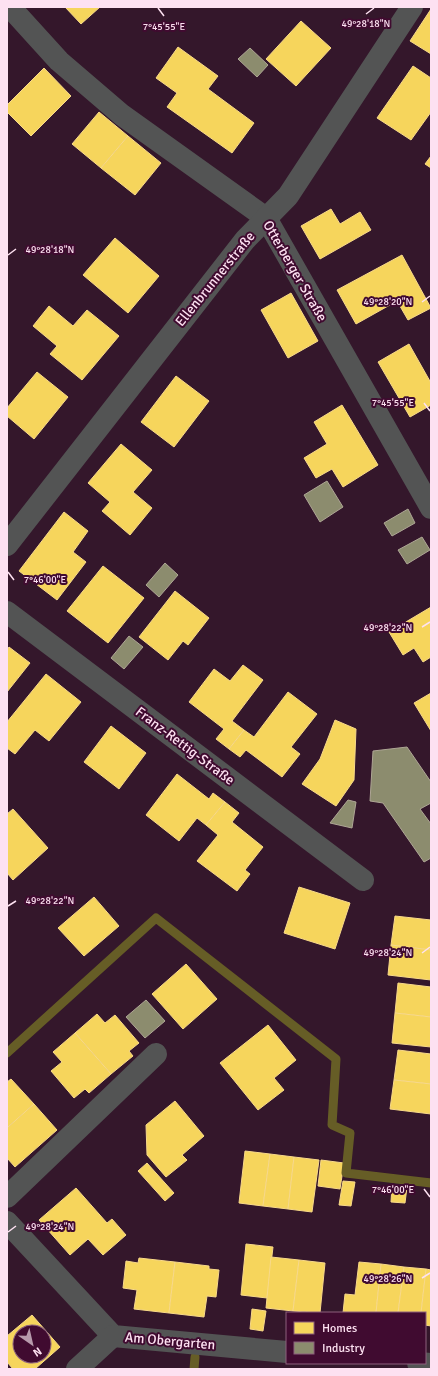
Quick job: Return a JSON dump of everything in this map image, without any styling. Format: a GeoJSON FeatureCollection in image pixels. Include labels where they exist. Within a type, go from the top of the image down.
{"type":"FeatureCollection","features":[{"type":"Feature","properties":{"kind":"street","name":"Otterberger Straße"},"geometry":{"type":"LineString","coordinates":[[10,7],[59,61],[122,115],[266,218],[431,508]]}},
{"type":"Feature","properties":{"kind":"street","name":"Ellenbrunnerstraße"},"geometry":{"type":"LineString","coordinates":[[7,544],[245,240],[288,196],[412,7]]}},
{"type":"Feature","properties":{"kind":"street","name":"Franz-Rettig-Straße"},"geometry":{"type":"LineString","coordinates":[[7,612],[362,880]]}},
{"type":"Feature","properties":{"kind":"street"},"geometry":{"type":"LineString","coordinates":[[7,1197],[156,1054]]}},
{"type":"Feature","properties":{"kind":"street","name":"Am Obergarten"},"geometry":{"type":"LineString","coordinates":[[7,1222],[113,1336],[286,1352]]}},
{"type":"Feature","properties":{"kind":"street"},"geometry":{"type":"LineString","coordinates":[[77,1369],[113,1336]]}},
{"type":"Feature","properties":{"kind":"building: Homes"},"geometry":{"type":"Polygon","coordinates":[[[65,7],[100,7],[81,24],[65,7]]]}},
{"type":"Feature","properties":{"kind":"building: Homes"},"geometry":{"type":"Polygon","coordinates":[[[431,9],[431,54],[410,41],[431,9]]]}},
{"type":"Feature","properties":{"kind":"building: Homes"},"geometry":{"type":"Polygon","coordinates":[[[301,21],[331,48],[296,86],[266,59],[301,21]]]}},
{"type":"Feature","properties":{"kind":"building: Homes"},"geometry":{"type":"Polygon","coordinates":[[[178,47],[218,76],[208,89],[254,123],[232,153],[167,107],[177,93],[156,78],[178,47]]]}},
{"type":"Feature","properties":{"kind":"building: Homes"},"geometry":{"type":"Polygon","coordinates":[[[413,66],[431,78],[431,112],[411,140],[377,118],[413,66]]]}},
{"type":"Feature","properties":{"kind":"building: Homes"},"geometry":{"type":"Polygon","coordinates":[[[44,68],[71,96],[31,136],[7,112],[7,105],[44,68]]]}},
{"type":"Feature","properties":{"kind":"building: Homes"},"geometry":{"type":"Polygon","coordinates":[[[99,112],[128,136],[101,168],[72,144],[99,112]]]}},
{"type":"Feature","properties":{"kind":"building: Homes"},"geometry":{"type":"Polygon","coordinates":[[[128,136],[161,163],[135,195],[101,168],[128,136]]]}},
{"type":"Feature","properties":{"kind":"building: Homes"},"geometry":{"type":"Polygon","coordinates":[[[431,156],[431,168],[425,164],[431,156]]]}},
{"type":"Feature","properties":{"kind":"building: Homes"},"geometry":{"type":"Polygon","coordinates":[[[331,209],[340,224],[360,212],[371,230],[320,259],[301,226],[331,209]]]}},
{"type":"Feature","properties":{"kind":"building: Homes"},"geometry":{"type":"Polygon","coordinates":[[[115,238],[159,276],[128,313],[83,275],[115,238]]]}},
{"type":"Feature","properties":{"kind":"building: Homes"},"geometry":{"type":"Polygon","coordinates":[[[402,255],[431,308],[408,320],[397,301],[356,324],[337,290],[402,255]]]}},
{"type":"Feature","properties":{"kind":"building: Homes"},"geometry":{"type":"Polygon","coordinates":[[[291,293],[318,341],[288,358],[261,310],[291,293]]]}},
{"type":"Feature","properties":{"kind":"building: Homes"},"geometry":{"type":"Polygon","coordinates":[[[49,306],[73,326],[87,310],[119,336],[82,380],[50,354],[57,346],[33,326],[49,306]]]}},
{"type":"Feature","properties":{"kind":"building: Homes"},"geometry":{"type":"Polygon","coordinates":[[[409,344],[431,383],[431,405],[410,417],[378,362],[409,344]]]}},
{"type":"Feature","properties":{"kind":"building: Homes"},"geometry":{"type":"Polygon","coordinates":[[[37,372],[68,397],[34,439],[7,416],[7,408],[37,372]]]}},
{"type":"Feature","properties":{"kind":"building: Homes"},"geometry":{"type":"Polygon","coordinates":[[[176,376],[209,401],[174,447],[141,422],[176,376]]]}},
{"type":"Feature","properties":{"kind":"building: Homes"},"geometry":{"type":"Polygon","coordinates":[[[342,405],[378,465],[343,487],[332,469],[316,478],[304,458],[327,444],[314,422],[342,405]]]}},
{"type":"Feature","properties":{"kind":"building: Homes"},"geometry":{"type":"Polygon","coordinates":[[[121,444],[152,470],[133,492],[152,508],[130,535],[102,511],[110,502],[88,483],[121,444]]]}},
{"type":"Feature","properties":{"kind":"building: Homes"},"geometry":{"type":"Polygon","coordinates":[[[64,512],[88,531],[73,552],[86,562],[57,600],[19,571],[64,512]]]}},
{"type":"Feature","properties":{"kind":"building: Homes"},"geometry":{"type":"Polygon","coordinates":[[[103,566],[144,598],[108,643],[67,611],[103,566]]]}},
{"type":"Feature","properties":{"kind":"building: Homes"},"geometry":{"type":"Polygon","coordinates":[[[175,591],[209,618],[188,645],[183,641],[168,660],[139,637],[175,591]]]}},
{"type":"Feature","properties":{"kind":"building: Homes"},"geometry":{"type":"Polygon","coordinates":[[[431,607],[431,657],[423,662],[414,648],[403,655],[389,632],[431,607]]]}},
{"type":"Feature","properties":{"kind":"building: Homes"},"geometry":{"type":"Polygon","coordinates":[[[9,647],[30,663],[7,692],[7,650],[9,647]]]}},
{"type":"Feature","properties":{"kind":"building: Homes"},"geometry":{"type":"Polygon","coordinates":[[[243,665],[263,680],[232,721],[244,730],[229,749],[216,739],[224,729],[189,702],[214,669],[230,681],[243,665]]]}},
{"type":"Feature","properties":{"kind":"building: Homes"},"geometry":{"type":"Polygon","coordinates":[[[46,674],[81,702],[49,741],[35,730],[15,754],[7,748],[7,722],[46,674]]]}},
{"type":"Feature","properties":{"kind":"building: Homes"},"geometry":{"type":"Polygon","coordinates":[[[288,692],[317,714],[291,747],[300,754],[282,777],[246,750],[240,757],[229,749],[244,730],[254,737],[288,692]]]}},
{"type":"Feature","properties":{"kind":"building: Homes"},"geometry":{"type":"Polygon","coordinates":[[[431,693],[431,731],[414,703],[431,693]]]}},
{"type":"Feature","properties":{"kind":"building: Homes"},"geometry":{"type":"Polygon","coordinates":[[[335,720],[356,729],[354,780],[336,806],[302,784],[320,759],[335,720]]]}},
{"type":"Feature","properties":{"kind":"building: Homes"},"geometry":{"type":"Polygon","coordinates":[[[111,726],[146,753],[119,789],[84,762],[111,726]]]}},
{"type":"Feature","properties":{"kind":"building: Homes"},"geometry":{"type":"Polygon","coordinates":[[[177,774],[209,799],[213,793],[225,802],[206,825],[197,818],[179,841],[146,815],[177,774]]]}},
{"type":"Feature","properties":{"kind":"building: Homes"},"geometry":{"type":"Polygon","coordinates":[[[225,802],[239,813],[232,822],[263,847],[245,870],[250,874],[237,891],[197,861],[218,835],[206,825],[225,802]]]}},
{"type":"Feature","properties":{"kind":"building: Homes"},"geometry":{"type":"Polygon","coordinates":[[[13,809],[48,848],[13,880],[7,873],[7,814],[13,809]]]}},
{"type":"Feature","properties":{"kind":"building: Homes"},"geometry":{"type":"Polygon","coordinates":[[[299,887],[350,903],[335,949],[284,933],[299,887]]]}},
{"type":"Feature","properties":{"kind":"building: Homes"},"geometry":{"type":"Polygon","coordinates":[[[94,897],[119,926],[84,956],[58,928],[94,897]]]}},
{"type":"Feature","properties":{"kind":"building: Homes"},"geometry":{"type":"Polygon","coordinates":[[[395,916],[431,920],[431,950],[391,945],[395,916]]]}},
{"type":"Feature","properties":{"kind":"building: Homes"},"geometry":{"type":"Polygon","coordinates":[[[391,945],[431,950],[431,980],[388,975],[391,945]]]}},
{"type":"Feature","properties":{"kind":"building: Homes"},"geometry":{"type":"Polygon","coordinates":[[[186,964],[217,999],[183,1029],[152,994],[186,964]]]}},
{"type":"Feature","properties":{"kind":"building: Homes"},"geometry":{"type":"Polygon","coordinates":[[[398,983],[431,987],[431,1017],[395,1013],[398,983]]]}},
{"type":"Feature","properties":{"kind":"building: Homes"},"geometry":{"type":"Polygon","coordinates":[[[395,1013],[431,1017],[431,1047],[392,1043],[395,1013]]]}},
{"type":"Feature","properties":{"kind":"building: Homes"},"geometry":{"type":"Polygon","coordinates":[[[97,1014],[105,1023],[115,1015],[139,1043],[129,1051],[133,1056],[111,1074],[75,1033],[97,1014]]]}},
{"type":"Feature","properties":{"kind":"building: Homes"},"geometry":{"type":"Polygon","coordinates":[[[268,1025],[296,1060],[274,1078],[284,1090],[258,1110],[220,1063],[268,1025]]]}},
{"type":"Feature","properties":{"kind":"building: Homes"},"geometry":{"type":"Polygon","coordinates":[[[75,1033],[111,1074],[89,1093],[85,1089],[74,1098],[51,1071],[62,1062],[53,1052],[75,1033]]]}},
{"type":"Feature","properties":{"kind":"building: Homes"},"geometry":{"type":"Polygon","coordinates":[[[398,1050],[431,1054],[431,1084],[394,1080],[398,1050]]]}},
{"type":"Feature","properties":{"kind":"building: Homes"},"geometry":{"type":"Polygon","coordinates":[[[11,1079],[34,1104],[7,1128],[7,1082],[11,1079]]]}},
{"type":"Feature","properties":{"kind":"building: Homes"},"geometry":{"type":"Polygon","coordinates":[[[394,1080],[431,1084],[431,1114],[390,1109],[394,1080]]]}},
{"type":"Feature","properties":{"kind":"building: Homes"},"geometry":{"type":"Polygon","coordinates":[[[175,1101],[204,1136],[182,1155],[187,1160],[166,1177],[147,1155],[146,1125],[175,1101]]]}},
{"type":"Feature","properties":{"kind":"building: Homes"},"geometry":{"type":"Polygon","coordinates":[[[34,1104],[57,1130],[15,1167],[7,1158],[7,1128],[34,1104]]]}},
{"type":"Feature","properties":{"kind":"building: Homes"},"geometry":{"type":"Polygon","coordinates":[[[245,1151],[270,1154],[263,1206],[239,1203],[245,1151]]]}},
{"type":"Feature","properties":{"kind":"building: Homes"},"geometry":{"type":"Polygon","coordinates":[[[270,1154],[294,1157],[288,1209],[263,1206],[270,1154]]]}},
{"type":"Feature","properties":{"kind":"building: Homes"},"geometry":{"type":"Polygon","coordinates":[[[294,1157],[319,1160],[312,1212],[288,1209],[294,1157]]]}},
{"type":"Feature","properties":{"kind":"building: Homes"},"geometry":{"type":"Polygon","coordinates":[[[321,1160],[344,1163],[340,1189],[318,1186],[321,1160]]]}},
{"type":"Feature","properties":{"kind":"building: Homes"},"geometry":{"type":"Polygon","coordinates":[[[147,1163],[174,1193],[165,1201],[138,1171],[147,1163]]]}},
{"type":"Feature","properties":{"kind":"building: Homes"},"geometry":{"type":"Polygon","coordinates":[[[343,1181],[355,1182],[351,1206],[339,1205],[343,1181]]]}},
{"type":"Feature","properties":{"kind":"building: Homes"},"geometry":{"type":"Polygon","coordinates":[[[392,1186],[407,1187],[405,1203],[391,1202],[392,1186]]]}},
{"type":"Feature","properties":{"kind":"building: Homes"},"geometry":{"type":"Polygon","coordinates":[[[76,1188],[107,1223],[112,1219],[126,1235],[103,1255],[88,1239],[70,1255],[39,1220],[76,1188]]]}},
{"type":"Feature","properties":{"kind":"building: Homes"},"geometry":{"type":"Polygon","coordinates":[[[246,1244],[273,1247],[267,1298],[241,1295],[246,1244]]]}},
{"type":"Feature","properties":{"kind":"building: Homes"},"geometry":{"type":"Polygon","coordinates":[[[271,1257],[299,1260],[293,1311],[266,1308],[271,1257]]]}},
{"type":"Feature","properties":{"kind":"building: Homes"},"geometry":{"type":"Polygon","coordinates":[[[139,1258],[175,1262],[169,1313],[134,1309],[137,1290],[123,1288],[126,1261],[138,1263],[139,1258]]]}},
{"type":"Feature","properties":{"kind":"building: Homes"},"geometry":{"type":"Polygon","coordinates":[[[299,1260],[325,1263],[320,1312],[293,1311],[299,1260]]]}},
{"type":"Feature","properties":{"kind":"building: Homes"},"geometry":{"type":"Polygon","coordinates":[[[175,1262],[209,1266],[209,1269],[219,1270],[216,1297],[207,1296],[204,1317],[169,1313],[175,1262]]]}},
{"type":"Feature","properties":{"kind":"building: Homes"},"geometry":{"type":"Polygon","coordinates":[[[359,1262],[381,1264],[376,1312],[343,1312],[345,1294],[355,1295],[359,1262]]]}},
{"type":"Feature","properties":{"kind":"building: Homes"},"geometry":{"type":"Polygon","coordinates":[[[381,1264],[404,1267],[398,1312],[376,1312],[381,1264]]]}},
{"type":"Feature","properties":{"kind":"building: Homes"},"geometry":{"type":"Polygon","coordinates":[[[404,1267],[426,1269],[421,1312],[398,1312],[404,1267]]]}},
{"type":"Feature","properties":{"kind":"building: Homes"},"geometry":{"type":"Polygon","coordinates":[[[426,1269],[431,1270],[431,1326],[426,1325],[426,1312],[421,1312],[426,1269]]]}},
{"type":"Feature","properties":{"kind":"building: Homes"},"geometry":{"type":"Polygon","coordinates":[[[252,1309],[266,1311],[263,1331],[250,1329],[252,1309]]]}},
{"type":"Feature","properties":{"kind":"building: Homes"},"geometry":{"type":"Polygon","coordinates":[[[32,1315],[40,1324],[21,1324],[32,1315]]]}},
{"type":"Feature","properties":{"kind":"building: Homes"},"geometry":{"type":"Polygon","coordinates":[[[12,1332],[12,1364],[41,1364],[35,1369],[13,1369],[7,1362],[7,1336],[12,1332]]]}},
{"type":"Feature","properties":{"kind":"building: Homes"},"geometry":{"type":"Polygon","coordinates":[[[52,1338],[60,1347],[52,1354],[52,1338]]]}},
{"type":"Feature","properties":{"kind":"building: Industry"},"geometry":{"type":"Polygon","coordinates":[[[250,48],[268,65],[257,77],[238,59],[250,48]]]}},
{"type":"Feature","properties":{"kind":"building: Industry"},"geometry":{"type":"Polygon","coordinates":[[[327,481],[343,507],[320,522],[304,495],[327,481]]]}},
{"type":"Feature","properties":{"kind":"building: Industry"},"geometry":{"type":"Polygon","coordinates":[[[408,509],[415,523],[392,536],[384,523],[408,509]]]}},
{"type":"Feature","properties":{"kind":"building: Industry"},"geometry":{"type":"Polygon","coordinates":[[[422,537],[430,550],[407,564],[398,550],[422,537]]]}},
{"type":"Feature","properties":{"kind":"building: Industry"},"geometry":{"type":"Polygon","coordinates":[[[165,563],[178,575],[159,597],[146,585],[165,563]]]}},
{"type":"Feature","properties":{"kind":"building: Industry"},"geometry":{"type":"Polygon","coordinates":[[[129,636],[143,647],[124,669],[111,658],[129,636]]]}},
{"type":"Feature","properties":{"kind":"building: Industry"},"geometry":{"type":"Polygon","coordinates":[[[407,747],[431,782],[431,803],[420,809],[431,824],[431,858],[424,862],[383,803],[370,801],[373,751],[407,747]]]}},
{"type":"Feature","properties":{"kind":"building: Industry"},"geometry":{"type":"Polygon","coordinates":[[[348,800],[356,802],[352,828],[330,823],[348,800]]]}},
{"type":"Feature","properties":{"kind":"building: Industry"},"geometry":{"type":"Polygon","coordinates":[[[146,1000],[165,1021],[145,1038],[126,1017],[146,1000]]]}},
{"type":"Feature","properties":{"kind":"waterway"},"geometry":{"type":"LineString","coordinates":[[7,1053],[156,918],[336,1059],[332,1125],[350,1133],[346,1173],[431,1183]]}},
{"type":"Feature","properties":{"kind":"waterway"},"geometry":{"type":"LineString","coordinates":[[194,1369],[195,1357]]}}]}
